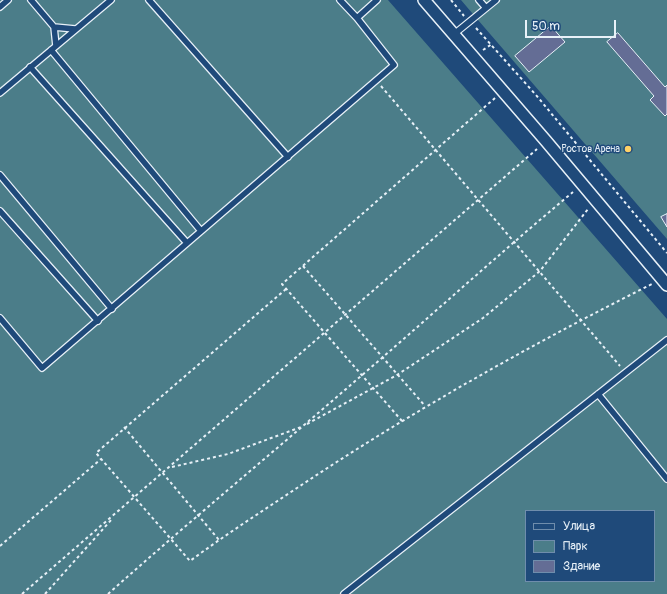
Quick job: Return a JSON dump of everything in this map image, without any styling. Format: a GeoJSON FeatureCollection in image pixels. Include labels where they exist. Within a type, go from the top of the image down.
{"type":"FeatureCollection","features":[{"type":"Feature","properties":{"kind":"street"},"geometry":{"type":"LineString","coordinates":[[424,0],[546,141],[666,284]]}},
{"type":"Feature","properties":{"kind":"lane"},"geometry":{"type":"LineString","coordinates":[[0,7],[8,0]]}},
{"type":"Feature","properties":{"kind":"lane"},"geometry":{"type":"LineString","coordinates":[[31,0],[54,27],[56,46]]}},
{"type":"Feature","properties":{"kind":"lane"},"geometry":{"type":"LineString","coordinates":[[0,93],[111,0]]}},
{"type":"Feature","properties":{"kind":"lane"},"geometry":{"type":"LineString","coordinates":[[149,0],[288,157]]}},
{"type":"Feature","properties":{"kind":"lane"},"geometry":{"type":"LineString","coordinates":[[0,318],[42,368],[394,65],[357,18],[340,0]]}},
{"type":"Feature","properties":{"kind":"lane"},"geometry":{"type":"LineString","coordinates":[[357,18],[377,0]]}},
{"type":"Feature","properties":{"kind":"lane"},"geometry":{"type":"LineString","coordinates":[[479,0],[486,8]]}},
{"type":"Feature","properties":{"kind":"lane"},"geometry":{"type":"LineString","coordinates":[[453,35],[496,0]]}},
{"type":"Feature","properties":{"kind":"lane"},"geometry":{"type":"LineString","coordinates":[[54,27],[75,29]]}},
{"type":"Feature","properties":{"kind":"lane"},"geometry":{"type":"LineString","coordinates":[[50,50],[201,231]]}},
{"type":"Feature","properties":{"kind":"lane"},"geometry":{"type":"LineString","coordinates":[[30,67],[187,243]]}},
{"type":"Feature","properties":{"kind":"lane"},"geometry":{"type":"LineString","coordinates":[[0,175],[112,309]]}},
{"type":"Feature","properties":{"kind":"lane"},"geometry":{"type":"LineString","coordinates":[[0,211],[98,320]]}},
{"type":"Feature","properties":{"kind":"lane"},"geometry":{"type":"LineString","coordinates":[[344,594],[667,340]]}},
{"type":"Feature","properties":{"kind":"lane"},"geometry":{"type":"LineString","coordinates":[[598,394],[667,479]]}},
{"type":"Feature","properties":{"kind":"path"},"geometry":{"type":"LineString","coordinates":[[451,0],[536,96],[667,253]]}},
{"type":"Feature","properties":{"kind":"path"},"geometry":{"type":"LineString","coordinates":[[376,81],[436,149],[626,373]]}},
{"type":"Feature","properties":{"kind":"path"},"geometry":{"type":"LineString","coordinates":[[402,421],[282,284],[503,92]]}},
{"type":"Feature","properties":{"kind":"path"},"geometry":{"type":"LineString","coordinates":[[22,594],[346,316],[546,141]]}},
{"type":"Feature","properties":{"kind":"path"},"geometry":{"type":"LineString","coordinates":[[108,594],[198,514],[362,376],[514,241],[582,184]]}},
{"type":"Feature","properties":{"kind":"path"},"geometry":{"type":"LineString","coordinates":[[170,467],[228,454],[303,426],[397,375],[483,318],[540,271],[590,207],[596,202]]}},
{"type":"Feature","properties":{"kind":"path"},"geometry":{"type":"LineString","coordinates":[[303,266],[425,407]]}},
{"type":"Feature","properties":{"kind":"path"},"geometry":{"type":"LineString","coordinates":[[286,289],[96,453],[190,561],[344,457],[425,407],[581,320],[653,283],[666,284]]}},
{"type":"Feature","properties":{"kind":"path"},"geometry":{"type":"LineString","coordinates":[[124,428],[219,540]]}},
{"type":"Feature","properties":{"kind":"path"},"geometry":{"type":"LineString","coordinates":[[0,546],[101,459]]}},
{"type":"Feature","properties":{"kind":"path"},"geometry":{"type":"LineString","coordinates":[[45,594],[118,512]]}},
{"type":"Feature","properties":{"kind":"green space"},"geometry":{"type":"Polygon","coordinates":[[[0,0],[388,0],[667,319],[667,594],[0,594],[0,0]]]}},
{"type":"Feature","properties":{"kind":"green space","name":"Ростов Арена"},"geometry":{"type":"Polygon","coordinates":[[[461,0],[667,0],[667,239],[478,20],[461,0]]]}},
{"type":"Feature","properties":{"kind":"building"},"geometry":{"type":"Polygon","coordinates":[[[551,26],[565,42],[529,72],[515,56],[551,26]]]}},
{"type":"Feature","properties":{"kind":"building"},"geometry":{"type":"Polygon","coordinates":[[[618,33],[665,87],[667,85],[667,114],[665,116],[650,100],[654,96],[607,42],[618,33]]]}},
{"type":"Feature","properties":{"kind":"building"},"geometry":{"type":"Polygon","coordinates":[[[667,214],[667,227],[661,217],[667,214]]]}},
{"type":"Feature","properties":{"kind":"place","name":"Ростов Арена"},"geometry":{"type":"Point","coordinates":[628,149]}}]}
